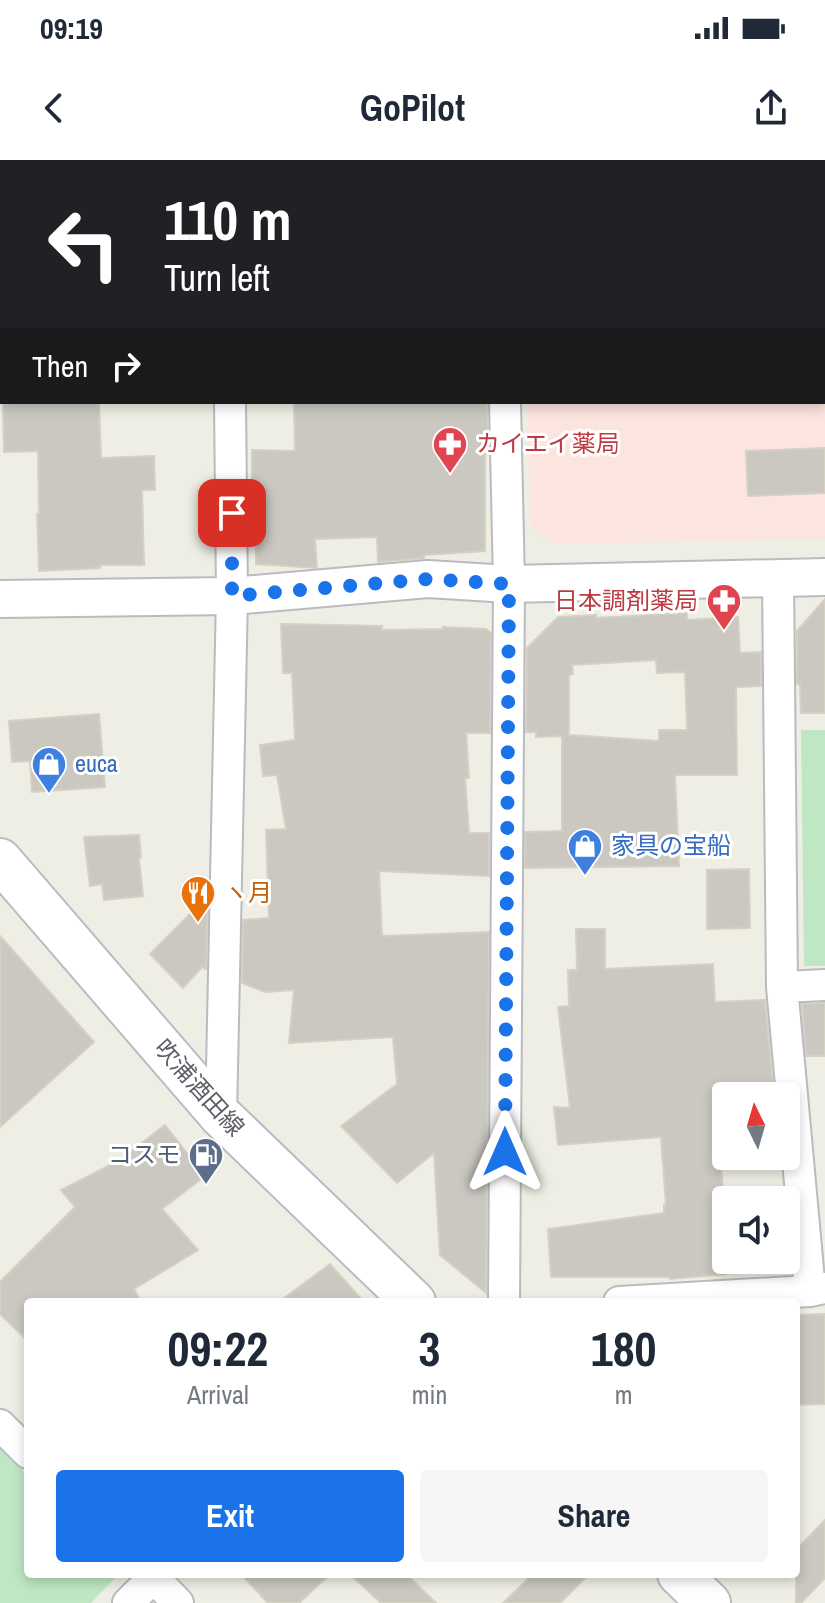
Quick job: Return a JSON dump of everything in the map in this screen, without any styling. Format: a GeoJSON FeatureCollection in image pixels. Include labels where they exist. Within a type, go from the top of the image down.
{"type":"FeatureCollection","features":[{"type":"Feature","properties":{"kind":"main road","name":"吹浦酒田線"},"geometry":{"type":"LineString","coordinates":[[0,860],[221,1116],[410,1298]]}},
{"type":"Feature","properties":{"kind":"main road"},"geometry":{"type":"LineString","coordinates":[[683,1578],[709,1603]]}},
{"type":"Feature","properties":{"kind":"street"},"geometry":{"type":"LineString","coordinates":[[221,1116],[232,596],[230,404]]}},
{"type":"Feature","properties":{"kind":"street"},"geometry":{"type":"LineString","coordinates":[[504,1298],[509,584],[505,404]]}},
{"type":"Feature","properties":{"kind":"street"},"geometry":{"type":"LineString","coordinates":[[680,1298],[817,1289],[782,987],[778,577]]}},
{"type":"Feature","properties":{"kind":"street"},"geometry":{"type":"LineString","coordinates":[[0,599],[232,596],[428,579],[509,584],[825,577]]}},
{"type":"Feature","properties":{"kind":"street"},"geometry":{"type":"LineString","coordinates":[[782,987],[825,985]]}},
{"type":"Feature","properties":{"kind":"street"},"geometry":{"type":"LineString","coordinates":[[0,1425],[24,1449]]}},
{"type":"Feature","properties":{"kind":"street"},"geometry":{"type":"LineString","coordinates":[[128,1603],[151,1578]]}},
{"type":"Feature","properties":{"kind":"street"},"geometry":{"type":"LineString","coordinates":[[157,1578],[178,1603]]}},
{"type":"Feature","properties":{"kind":"shaded area"},"geometry":{"type":"Polygon","coordinates":[[[527,404],[825,404],[825,539],[551,544],[530,523],[527,404]]]}},
{"type":"Feature","properties":{"kind":"green space"},"geometry":{"type":"Polygon","coordinates":[[[801,730],[825,730],[825,966],[804,966],[801,730]]]}},
{"type":"Feature","properties":{"kind":"green space"},"geometry":{"type":"Polygon","coordinates":[[[0,1447],[24,1472],[24,1578],[115,1578],[91,1603],[0,1603],[0,1447]]]}},
{"type":"Feature","properties":{"kind":"building"},"geometry":{"type":"Polygon","coordinates":[[[3,404],[99,404],[101,458],[154,456],[155,490],[142,490],[144,565],[100,565],[100,568],[39,571],[38,451],[4,452],[3,404]]]}},
{"type":"Feature","properties":{"kind":"building"},"geometry":{"type":"Polygon","coordinates":[[[294,404],[487,404],[485,551],[378,562],[377,537],[315,539],[317,568],[256,564],[256,483],[252,483],[252,450],[295,451],[294,404]]]}},
{"type":"Feature","properties":{"kind":"building"},"geometry":{"type":"Polygon","coordinates":[[[825,448],[825,493],[748,496],[746,451],[825,448]]]}},
{"type":"Feature","properties":{"kind":"building"},"geometry":{"type":"Polygon","coordinates":[[[825,599],[825,713],[801,713],[800,684],[797,684],[797,631],[825,599]]]}},
{"type":"Feature","properties":{"kind":"building"},"geometry":{"type":"Polygon","coordinates":[[[687,613],[687,620],[738,617],[740,653],[761,652],[761,686],[736,687],[737,775],[675,775],[679,866],[525,868],[525,832],[562,831],[562,736],[536,737],[536,732],[526,732],[527,648],[558,617],[596,615],[596,618],[687,613]],[[656,660],[572,665],[573,674],[569,675],[569,735],[659,741],[659,730],[687,730],[685,672],[657,673],[656,660]]]}},
{"type":"Feature","properties":{"kind":"building"},"geometry":{"type":"Polygon","coordinates":[[[281,624],[382,626],[382,630],[443,627],[486,629],[491,633],[490,733],[466,733],[469,778],[465,778],[469,833],[489,833],[489,876],[379,871],[382,936],[489,932],[486,1293],[440,1255],[434,1153],[397,1183],[341,1126],[397,1084],[393,1037],[289,1043],[294,990],[265,992],[242,983],[243,920],[269,918],[266,830],[286,829],[277,775],[263,776],[260,745],[295,740],[292,673],[283,673],[281,624]]]}},
{"type":"Feature","properties":{"kind":"building"},"geometry":{"type":"Polygon","coordinates":[[[99,714],[105,787],[32,792],[30,761],[12,762],[9,721],[99,714]]]}},
{"type":"Feature","properties":{"kind":"building"},"geometry":{"type":"Polygon","coordinates":[[[139,835],[143,896],[104,900],[102,884],[90,886],[84,837],[139,835]]]}},
{"type":"Feature","properties":{"kind":"building"},"geometry":{"type":"Polygon","coordinates":[[[749,869],[750,928],[707,929],[707,870],[749,869]]]}},
{"type":"Feature","properties":{"kind":"building","name":"ヽ月"},"geometry":{"type":"Polygon","coordinates":[[[208,896],[206,969],[202,967],[183,988],[150,954],[208,896]]]}},
{"type":"Feature","properties":{"kind":"building"},"geometry":{"type":"Polygon","coordinates":[[[576,929],[605,929],[605,969],[713,964],[715,1002],[765,1000],[773,1082],[712,1082],[712,1170],[721,1170],[723,1186],[712,1186],[712,1274],[726,1274],[670,1279],[551,1277],[548,1229],[664,1213],[666,1205],[661,1137],[558,1145],[554,1107],[570,1108],[558,1007],[569,1006],[568,970],[577,970],[576,929]]]}},
{"type":"Feature","properties":{"kind":"building"},"geometry":{"type":"Polygon","coordinates":[[[0,936],[94,1042],[0,1127],[0,936]]]}},
{"type":"Feature","properties":{"kind":"building"},"geometry":{"type":"Polygon","coordinates":[[[825,1003],[825,1056],[806,1056],[802,1004],[825,1003]]]}},
{"type":"Feature","properties":{"kind":"building"},"geometry":{"type":"Polygon","coordinates":[[[165,1125],[205,1176],[162,1209],[198,1250],[134,1289],[139,1298],[24,1298],[24,1337],[0,1314],[0,1282],[75,1207],[61,1190],[120,1160],[165,1125]]]}},
{"type":"Feature","properties":{"kind":"building"},"geometry":{"type":"Polygon","coordinates":[[[330,1264],[360,1298],[284,1298],[330,1264]]]}},
{"type":"Feature","properties":{"kind":"building"},"geometry":{"type":"Polygon","coordinates":[[[825,1314],[825,1404],[800,1405],[800,1315],[825,1314]]]}},
{"type":"Feature","properties":{"kind":"building"},"geometry":{"type":"Polygon","coordinates":[[[825,1520],[825,1578],[801,1603],[796,1603],[796,1578],[800,1578],[800,1546],[825,1520]]]}},
{"type":"Feature","properties":{"kind":"building"},"geometry":{"type":"Polygon","coordinates":[[[245,1578],[326,1578],[299,1603],[268,1603],[245,1578]]]}},
{"type":"Feature","properties":{"kind":"building"},"geometry":{"type":"Polygon","coordinates":[[[354,1578],[410,1578],[436,1603],[381,1603],[354,1578]]]}},
{"type":"Feature","properties":{"kind":"building"},"geometry":{"type":"Polygon","coordinates":[[[529,1578],[585,1578],[560,1603],[503,1603],[529,1578]]]}},
{"type":"Feature","properties":{"kind":"place","name":"カイエイ薬局"},"geometry":{"type":"Point","coordinates":[450,475]}},
{"type":"Feature","properties":{"kind":"place","name":"日本調剤薬局"},"geometry":{"type":"Point","coordinates":[724,632]}},
{"type":"Feature","properties":{"kind":"place","name":"euca"},"geometry":{"type":"Point","coordinates":[49,795]}},
{"type":"Feature","properties":{"kind":"place","name":"家具の宝船"},"geometry":{"type":"Point","coordinates":[585,877]}},
{"type":"Feature","properties":{"kind":"place","name":"ヽ月"},"geometry":{"type":"Point","coordinates":[198,924]}},
{"type":"Feature","properties":{"kind":"place","name":"コスモ"},"geometry":{"type":"Point","coordinates":[206,1186]}},
{"type":"Feature","properties":{"kind":"route"},"geometry":{"type":"LineString","coordinates":[[232,513],[232,596],[428,579],[509,584],[505,1152]]}}]}
